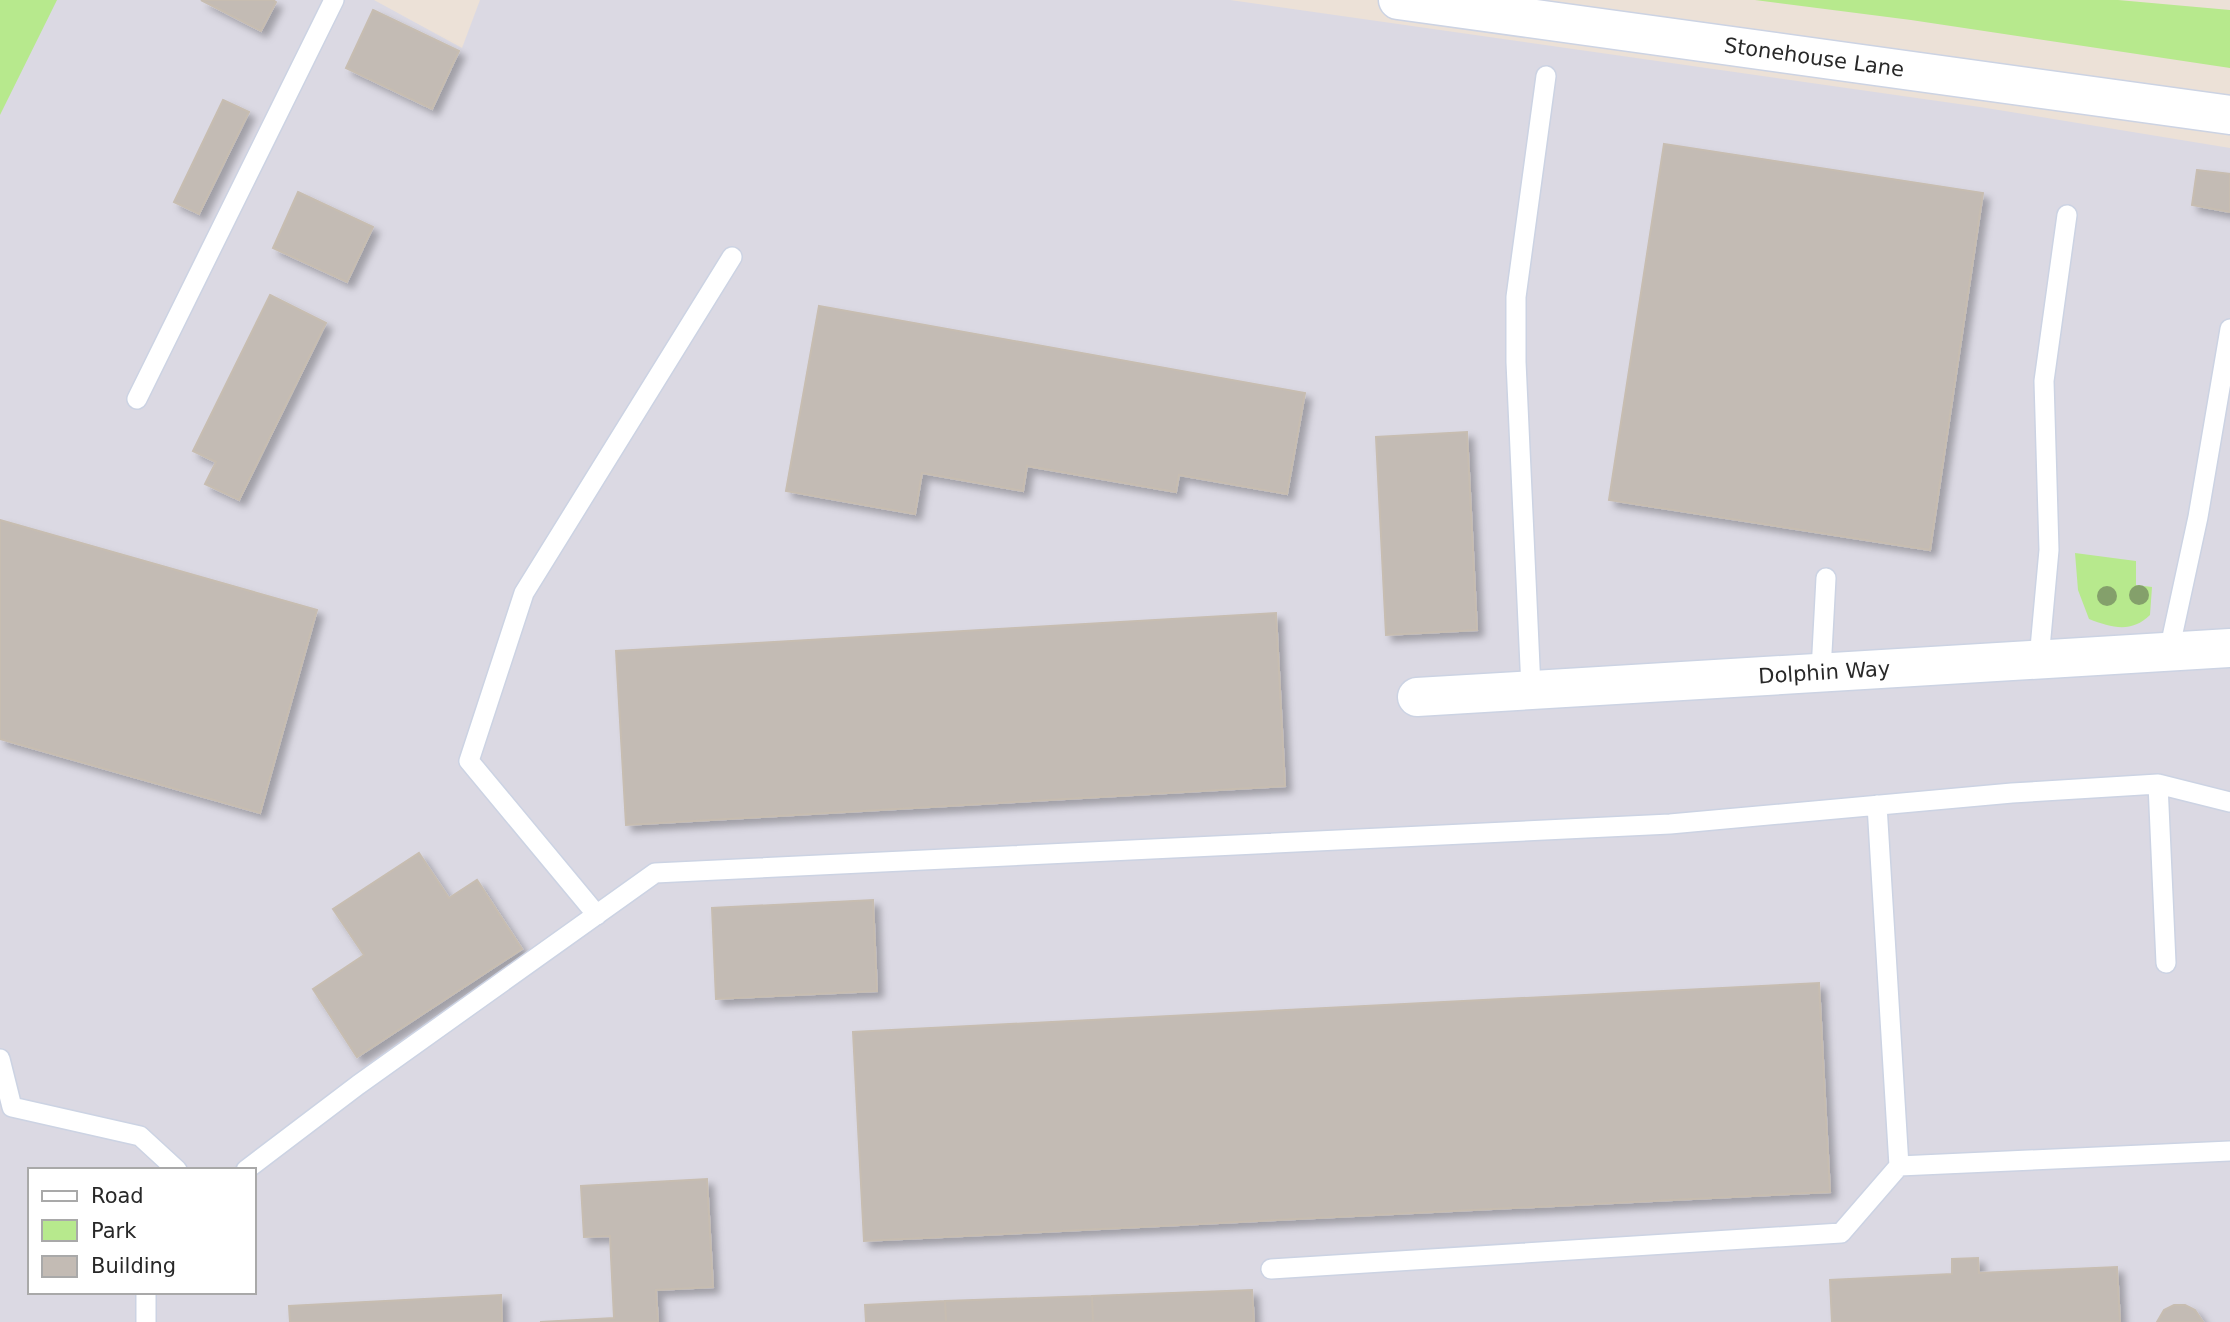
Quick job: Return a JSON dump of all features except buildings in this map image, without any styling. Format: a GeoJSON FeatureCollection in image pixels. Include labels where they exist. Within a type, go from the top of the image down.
{"type":"FeatureCollection","features":[{"type":"Feature","properties":{"kind":"street","name":"Stonehouse Lane"},"geometry":{"type":"LineString","coordinates":[[1398,0],[2230,115]]}},
{"type":"Feature","properties":{"kind":"street","name":"Dolphin Way"},"geometry":{"type":"LineString","coordinates":[[1417,697],[1531,688],[2230,648]]}},
{"type":"Feature","properties":{"kind":"lane"},"geometry":{"type":"LineString","coordinates":[[137,399],[334,0]]}},
{"type":"Feature","properties":{"kind":"lane"},"geometry":{"type":"LineString","coordinates":[[1531,688],[1516,362],[1516,297],[1546,76]]}},
{"type":"Feature","properties":{"kind":"lane"},"geometry":{"type":"LineString","coordinates":[[2039,659],[2049,550],[2044,381],[2067,215]]}},
{"type":"Feature","properties":{"kind":"lane"},"geometry":{"type":"LineString","coordinates":[[597,915],[469,761],[523,593],[732,257]]}},
{"type":"Feature","properties":{"kind":"lane"},"geometry":{"type":"LineString","coordinates":[[2169,651],[2198,517],[2230,329]]}},
{"type":"Feature","properties":{"kind":"lane"},"geometry":{"type":"LineString","coordinates":[[1821,671],[1826,578]]}},
{"type":"Feature","properties":{"kind":"lane"},"geometry":{"type":"LineString","coordinates":[[249,1168],[358,1085],[654,873],[1670,824],[2158,784],[2230,802]]}},
{"type":"Feature","properties":{"kind":"lane"},"geometry":{"type":"LineString","coordinates":[[2158,784],[2166,963]]}},
{"type":"Feature","properties":{"kind":"lane"},"geometry":{"type":"LineString","coordinates":[[1271,1269],[1841,1233],[1899,1166],[1877,805]]}},
{"type":"Feature","properties":{"kind":"lane"},"geometry":{"type":"LineString","coordinates":[[0,1059],[12,1107],[140,1136],[175,1168]]}},
{"type":"Feature","properties":{"kind":"lane"},"geometry":{"type":"LineString","coordinates":[[1899,1166],[2230,1152]]}},
{"type":"Feature","properties":{"kind":"lane"},"geometry":{"type":"LineString","coordinates":[[146,1294],[146,1322]]}},
{"type":"Feature","properties":{"kind":"shaded area"},"geometry":{"type":"Polygon","coordinates":[[[56,0],[374,0],[462,48],[480,0],[1230,0],[1980,107],[2230,148],[2230,1322],[0,1322],[0,114],[56,0]]]}},
{"type":"Feature","properties":{"kind":"green space"},"geometry":{"type":"Polygon","coordinates":[[[0,0],[57,0],[0,115],[0,0]]]}},
{"type":"Feature","properties":{"kind":"green space"},"geometry":{"type":"Polygon","coordinates":[[[1755,0],[2118,0],[2230,10],[2230,68],[1911,20],[1755,0]]]}},
{"type":"Feature","properties":{"kind":"green space"},"geometry":{"type":"Polygon","coordinates":[[[2075,553],[2136,561],[2136,585],[2152,587],[2150,615],[2129,627],[2106,625],[2089,619],[2078,590],[2075,553]]]}}]}
